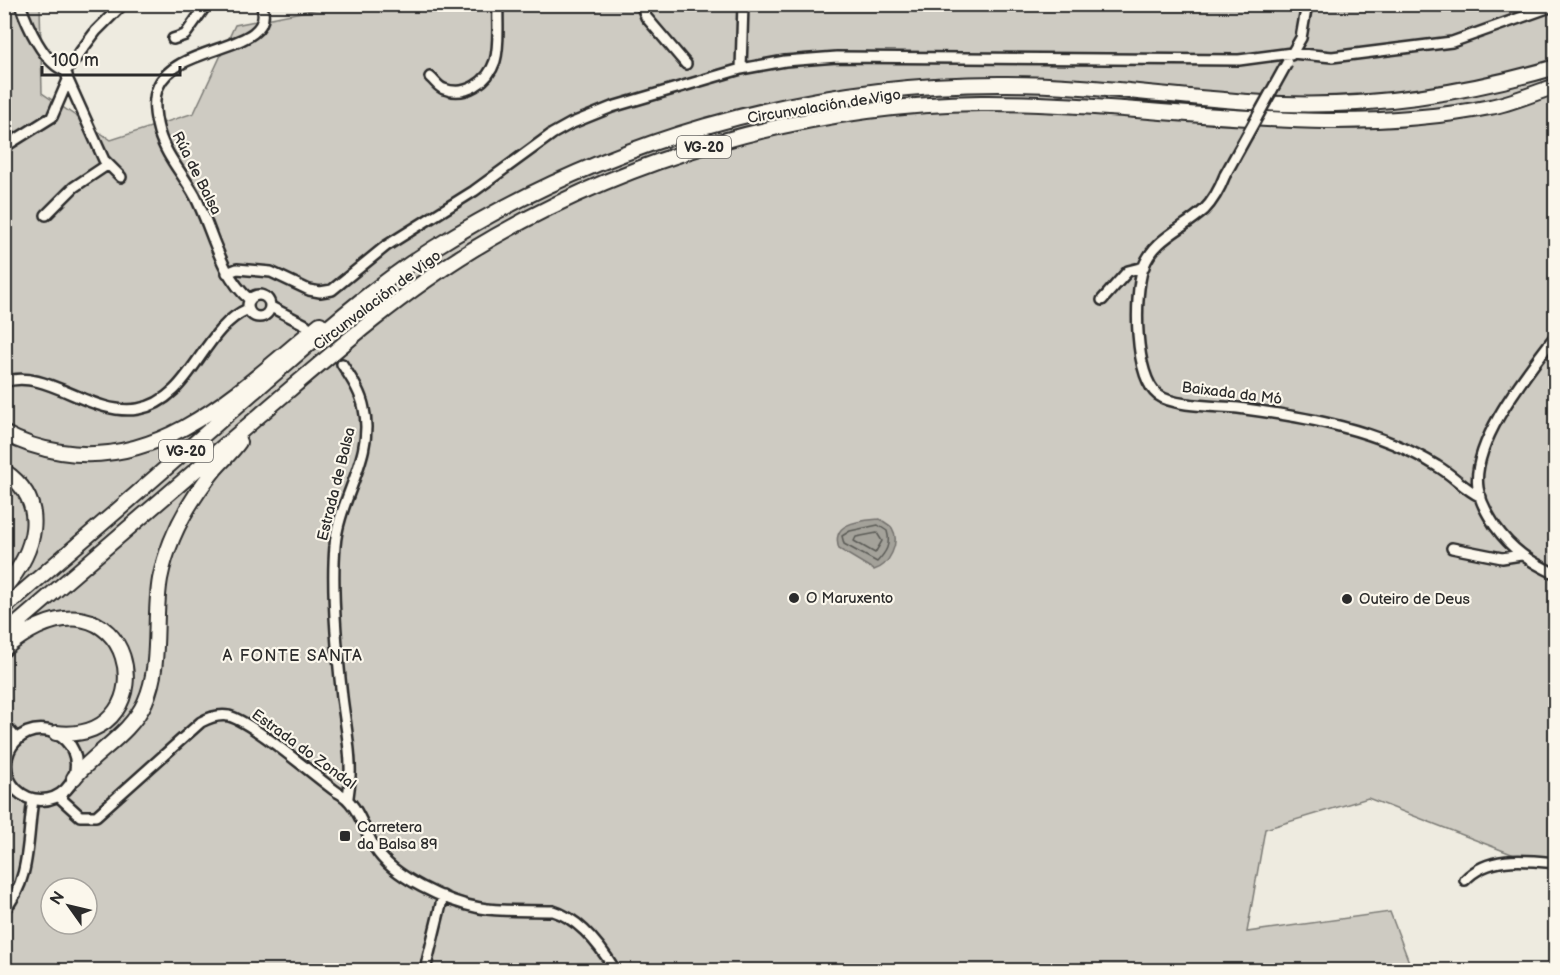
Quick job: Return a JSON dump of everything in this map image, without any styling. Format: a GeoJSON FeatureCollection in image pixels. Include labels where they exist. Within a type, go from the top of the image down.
{"type":"FeatureCollection","features":[{"type":"Feature","properties":{"kind":"highway","name":"Circunvalación de Vigo"},"geometry":{"type":"LineString","coordinates":[[4,608],[368,296],[433,249],[524,198],[590,167],[697,129],[805,102],[898,88],[1001,84],[1074,86],[1280,104],[1344,103],[1431,96],[1511,80],[1556,67]]}},
{"type":"Feature","properties":{"kind":"highway","name":"Circunvalación de Vigo"},"geometry":{"type":"LineString","coordinates":[[4,635],[249,424],[387,309],[468,253],[520,222],[569,198],[636,170],[728,140],[786,126],[886,110],[978,103],[1080,106],[1306,121],[1419,118],[1494,107],[1556,86]]}},
{"type":"Feature","properties":{"kind":"highway"},"geometry":{"type":"LineString","coordinates":[[4,433],[34,446],[74,454],[121,451],[167,438],[193,423],[240,389],[348,303],[368,296]]}},
{"type":"Feature","properties":{"kind":"highway"},"geometry":{"type":"LineString","coordinates":[[74,778],[86,764],[135,720],[146,701],[152,681],[157,597],[168,549],[190,504],[238,444],[249,424]]}},
{"type":"Feature","properties":{"kind":"highway"},"geometry":{"type":"LineString","coordinates":[[4,471],[18,481],[27,493],[34,520],[27,555],[4,588]]}},
{"type":"Feature","properties":{"kind":"highway"},"geometry":{"type":"LineString","coordinates":[[4,650],[36,626],[66,618],[94,623],[106,631],[119,646],[126,665],[127,678],[125,690],[115,712],[95,728],[84,732],[56,733]]}},
{"type":"Feature","properties":{"kind":"main road"},"geometry":{"type":"LineString","coordinates":[[4,725],[17,740]]}},
{"type":"Feature","properties":{"kind":"main road"},"geometry":{"type":"LineString","coordinates":[[40,730],[56,733],[72,749],[76,763],[74,778],[58,796],[46,800],[33,800],[20,794],[8,778],[7,757],[17,740],[40,730]]}},
{"type":"Feature","properties":{"kind":"street"},"geometry":{"type":"LineString","coordinates":[[20,4],[39,45],[67,76],[107,165],[121,177]]}},
{"type":"Feature","properties":{"kind":"street"},"geometry":{"type":"LineString","coordinates":[[4,147],[52,117],[67,76],[96,31],[123,4]]}},
{"type":"Feature","properties":{"kind":"street"},"geometry":{"type":"LineString","coordinates":[[173,39],[185,35],[207,4]]}},
{"type":"Feature","properties":{"kind":"street","name":"Rúa de Balsa"},"geometry":{"type":"LineString","coordinates":[[249,304],[227,273],[195,198],[165,147],[156,116],[155,98],[162,80],[175,67],[200,54],[243,41],[260,30],[264,20],[261,4]]}},
{"type":"Feature","properties":{"kind":"street"},"geometry":{"type":"LineString","coordinates":[[430,77],[442,89],[456,91],[469,90],[483,80],[496,60],[498,4]]}},
{"type":"Feature","properties":{"kind":"street"},"geometry":{"type":"LineString","coordinates":[[641,4],[646,17],[686,64]]}},
{"type":"Feature","properties":{"kind":"street"},"geometry":{"type":"LineString","coordinates":[[741,69],[743,4]]}},
{"type":"Feature","properties":{"kind":"street","name":"Baixada da Mó"},"geometry":{"type":"LineString","coordinates":[[1307,4],[1301,38],[1214,197],[1203,210],[1160,241],[1151,251],[1144,267],[1136,299],[1138,336],[1150,384],[1161,397],[1170,401],[1268,412],[1354,430],[1404,448],[1439,466],[1458,484],[1481,497]]}},
{"type":"Feature","properties":{"kind":"street"},"geometry":{"type":"LineString","coordinates":[[227,273],[237,269],[271,272],[309,290],[320,292],[332,290],[386,246],[474,191],[552,134],[570,124],[612,107],[741,69],[785,61],[837,57],[1239,60],[1292,52],[1307,56],[1332,57],[1452,42],[1556,5]]}},
{"type":"Feature","properties":{"kind":"street"},"geometry":{"type":"LineString","coordinates":[[46,215],[74,187],[107,165]]}},
{"type":"Feature","properties":{"kind":"street"},"geometry":{"type":"LineString","coordinates":[[1102,300],[1128,271],[1144,267]]}},
{"type":"Feature","properties":{"kind":"street"},"geometry":{"type":"LineString","coordinates":[[4,382],[15,379],[30,380],[97,406],[120,410],[139,409],[171,393],[223,327],[256,296],[264,296],[271,307],[306,325]]}},
{"type":"Feature","properties":{"kind":"street"},"geometry":{"type":"LineString","coordinates":[[249,304],[253,315],[260,318],[267,314],[271,307]]}},
{"type":"Feature","properties":{"kind":"street"},"geometry":{"type":"LineString","coordinates":[[1556,335],[1513,391],[1491,435],[1479,466],[1481,497],[1500,532],[1521,555],[1556,574]]}},
{"type":"Feature","properties":{"kind":"street","name":"Estrada de Balsa"},"geometry":{"type":"LineString","coordinates":[[342,364],[358,390],[366,424],[363,449],[341,514],[334,549],[338,660],[350,760],[348,797]]}},
{"type":"Feature","properties":{"kind":"street"},"geometry":{"type":"LineString","coordinates":[[1452,548],[1502,558],[1521,555]]}},
{"type":"Feature","properties":{"kind":"street","name":"Estrada do Zondal"},"geometry":{"type":"LineString","coordinates":[[58,796],[80,816],[96,816],[194,727],[207,719],[222,715],[246,725],[337,792],[348,797],[376,850],[389,866],[443,896],[481,908],[553,911],[564,914],[585,932],[615,970]]}},
{"type":"Feature","properties":{"kind":"street"},"geometry":{"type":"LineString","coordinates":[[4,910],[17,893],[24,874],[33,800]]}},
{"type":"Feature","properties":{"kind":"street"},"geometry":{"type":"LineString","coordinates":[[1465,880],[1471,873],[1489,866],[1519,859],[1556,863]]}},
{"type":"Feature","properties":{"kind":"street"},"geometry":{"type":"LineString","coordinates":[[425,970],[443,896]]}},
{"type":"Feature","properties":{"kind":"shaded area"},"geometry":{"type":"Polygon","coordinates":[[[5,5],[40,5],[42,93],[111,140],[194,113],[235,25],[337,5],[1555,5],[1555,871],[1368,798],[1265,829],[1247,932],[1390,912],[1412,970],[5,970],[5,5]]]}},
{"type":"Feature","properties":{"kind":"water"},"geometry":{"type":"Polygon","coordinates":[[[880,519],[892,528],[895,540],[889,559],[874,570],[839,549],[837,540],[842,528],[848,525],[880,519]]]}},
{"type":"Feature","properties":{"kind":"tunnel"},"geometry":{"type":"LineString","coordinates":[[314,333],[342,364]]}},
{"type":"Feature","properties":{"kind":"place","name":"O Maruxento"},"geometry":{"type":"Point","coordinates":[794,598]}},
{"type":"Feature","properties":{"kind":"place","name":"Outeiro de Deus"},"geometry":{"type":"Point","coordinates":[1347,599]}},
{"type":"Feature","properties":{"kind":"place","name":"Carretera da Balsa 89"},"geometry":{"type":"Point","coordinates":[345,836]}},
{"type":"Feature","properties":{"kind":"district","name":"A FONTE SANTA"},"geometry":{"type":"Point","coordinates":[293,655]}}]}
